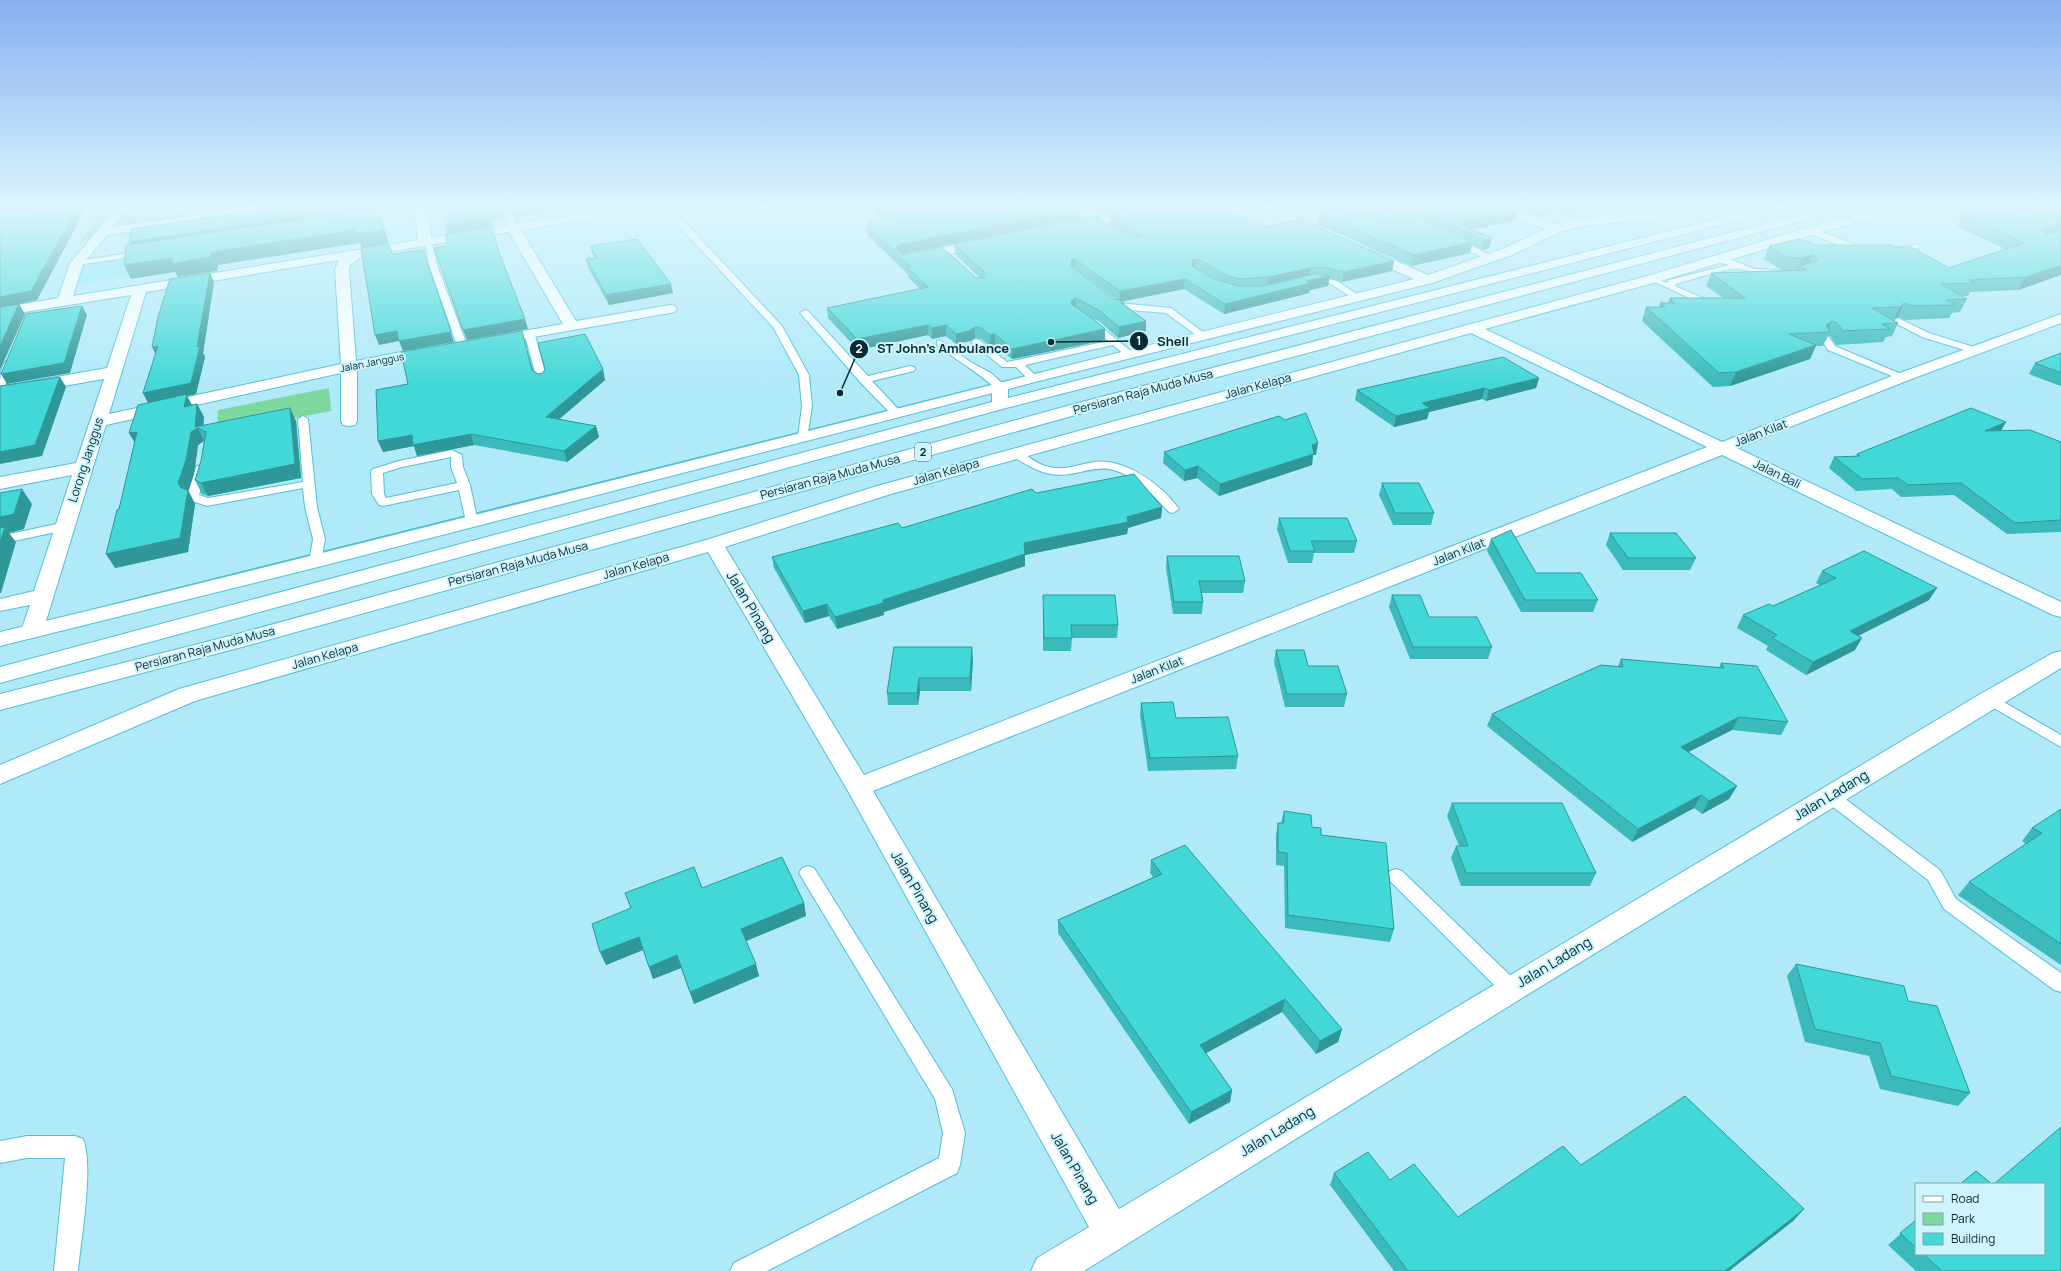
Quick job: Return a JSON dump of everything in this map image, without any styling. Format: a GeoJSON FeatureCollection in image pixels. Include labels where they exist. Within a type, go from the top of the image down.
{"type":"FeatureCollection","features":[{"type":"Feature","properties":{"kind":"main road"},"geometry":{"type":"LineString","coordinates":[[64,302],[76,265]]}},
{"type":"Feature","properties":{"kind":"main road"},"geometry":{"type":"LineString","coordinates":[[0,312],[288,265]]}},
{"type":"Feature","properties":{"kind":"main road"},"geometry":{"type":"LineString","coordinates":[[343,265],[342,269],[348,366],[349,421]]}},
{"type":"Feature","properties":{"kind":"main road"},"geometry":{"type":"LineString","coordinates":[[535,265],[572,327]]}},
{"type":"Feature","properties":{"kind":"main road"},"geometry":{"type":"LineString","coordinates":[[1394,265],[1427,280]]}},
{"type":"Feature","properties":{"kind":"main road"},"geometry":{"type":"LineString","coordinates":[[0,639],[315,562],[896,413],[1000,396],[1034,378],[1359,298],[1427,280],[1470,265]]}},
{"type":"Feature","properties":{"kind":"main road","name":"Persiaran Raja Muda Musa"},"geometry":{"type":"LineString","coordinates":[[0,675],[1000,396],[1538,265]]}},
{"type":"Feature","properties":{"kind":"main road","name":"Persiaran Raja Muda Musa"},"geometry":{"type":"LineString","coordinates":[[0,702],[234,642],[1092,405],[1621,265]]}},
{"type":"Feature","properties":{"kind":"main road","name":"Jalan Kelapa"},"geometry":{"type":"LineString","coordinates":[[0,775],[125,720],[187,695],[713,544],[884,490],[1014,453],[1652,279],[1718,265]]}},
{"type":"Feature","properties":{"kind":"main road","name":"Lorong Janggus"},"geometry":{"type":"LineString","coordinates":[[32,631],[140,289]]}},
{"type":"Feature","properties":{"kind":"main road","name":"Jalan Janggus"},"geometry":{"type":"LineString","coordinates":[[99,421],[348,366],[670,310]]}},
{"type":"Feature","properties":{"kind":"main road","name":"Jalan Kilat"},"geometry":{"type":"LineString","coordinates":[[858,787],[1974,350],[2061,318]]}},
{"type":"Feature","properties":{"kind":"main road","name":"Jalan Bali"},"geometry":{"type":"LineString","coordinates":[[1471,328],[2061,610]]}},
{"type":"Feature","properties":{"kind":"main road"},"geometry":{"type":"LineString","coordinates":[[0,392],[114,372]]}},
{"type":"Feature","properties":{"kind":"main road"},"geometry":{"type":"LineString","coordinates":[[0,483],[84,467]]}},
{"type":"Feature","properties":{"kind":"main road","name":"Jalan Pinang"},"geometry":{"type":"LineString","coordinates":[[713,544],[858,787],[1112,1232]]}},
{"type":"Feature","properties":{"kind":"main road"},"geometry":{"type":"LineString","coordinates":[[0,606],[44,595]]}},
{"type":"Feature","properties":{"kind":"main road"},"geometry":{"type":"LineString","coordinates":[[0,717],[86,694],[234,642]]}},
{"type":"Feature","properties":{"kind":"main road","name":"Jalan Ladang"},"geometry":{"type":"LineString","coordinates":[[1050,1271],[1511,988],[1990,699],[2061,658]]}},
{"type":"Feature","properties":{"kind":"lane"},"geometry":{"type":"LineString","coordinates":[[433,265],[462,345]]}},
{"type":"Feature","properties":{"kind":"lane"},"geometry":{"type":"LineString","coordinates":[[720,265],[777,326],[804,375],[807,406],[803,437]]}},
{"type":"Feature","properties":{"kind":"lane"},"geometry":{"type":"LineString","coordinates":[[1670,287],[1672,282],[1722,265]]}},
{"type":"Feature","properties":{"kind":"lane"},"geometry":{"type":"LineString","coordinates":[[1736,265],[1754,271],[1788,274]]}},
{"type":"Feature","properties":{"kind":"lane"},"geometry":{"type":"LineString","coordinates":[[1652,279],[1707,303]]}},
{"type":"Feature","properties":{"kind":"lane"},"geometry":{"type":"LineString","coordinates":[[1300,283],[1313,280],[1331,281],[1359,298]]}},
{"type":"Feature","properties":{"kind":"lane"},"geometry":{"type":"LineString","coordinates":[[1102,294],[1117,306],[1168,310],[1203,336]]}},
{"type":"Feature","properties":{"kind":"lane"},"geometry":{"type":"LineString","coordinates":[[27,321],[33,307]]}},
{"type":"Feature","properties":{"kind":"lane"},"geometry":{"type":"LineString","coordinates":[[805,313],[864,380],[896,413]]}},
{"type":"Feature","properties":{"kind":"lane"},"geometry":{"type":"LineString","coordinates":[[1084,317],[1096,325],[1129,354]]}},
{"type":"Feature","properties":{"kind":"lane"},"geometry":{"type":"LineString","coordinates":[[1898,321],[1914,330],[1974,350]]}},
{"type":"Feature","properties":{"kind":"lane"},"geometry":{"type":"LineString","coordinates":[[530,335],[542,380]]}},
{"type":"Feature","properties":{"kind":"lane"},"geometry":{"type":"LineString","coordinates":[[1826,339],[1831,348],[1903,378]]}},
{"type":"Feature","properties":{"kind":"lane"},"geometry":{"type":"LineString","coordinates":[[976,342],[1004,365],[1018,364],[1115,342]]}},
{"type":"Feature","properties":{"kind":"lane"},"geometry":{"type":"LineString","coordinates":[[940,343],[969,365],[988,375],[1000,396]]}},
{"type":"Feature","properties":{"kind":"lane"},"geometry":{"type":"LineString","coordinates":[[0,386],[15,350]]}},
{"type":"Feature","properties":{"kind":"lane"},"geometry":{"type":"LineString","coordinates":[[1018,364],[1034,378]]}},
{"type":"Feature","properties":{"kind":"lane"},"geometry":{"type":"LineString","coordinates":[[864,380],[910,369]]}},
{"type":"Feature","properties":{"kind":"lane"},"geometry":{"type":"LineString","coordinates":[[303,419],[311,507],[319,539],[315,562]]}},
{"type":"Feature","properties":{"kind":"lane"},"geometry":{"type":"LineString","coordinates":[[464,485],[383,502],[378,494],[377,471],[399,464],[452,453],[456,455],[457,467],[464,485],[472,522]]}},
{"type":"Feature","properties":{"kind":"lane"},"geometry":{"type":"LineString","coordinates":[[1014,453],[1048,471],[1071,472],[1099,465],[1122,469],[1148,484],[1173,509]]}},
{"type":"Feature","properties":{"kind":"lane"},"geometry":{"type":"LineString","coordinates":[[203,457],[201,474],[193,497],[207,502],[309,484]]}},
{"type":"Feature","properties":{"kind":"lane"},"geometry":{"type":"LineString","coordinates":[[0,540],[66,526]]}},
{"type":"Feature","properties":{"kind":"lane"},"geometry":{"type":"LineString","coordinates":[[1990,699],[2061,742]]}},
{"type":"Feature","properties":{"kind":"lane"},"geometry":{"type":"LineString","coordinates":[[1830,796],[1934,875],[1950,904],[2061,984]]}},
{"type":"Feature","properties":{"kind":"lane"},"geometry":{"type":"LineString","coordinates":[[742,1271],[949,1165],[954,1133],[945,1096],[808,873]]}},
{"type":"Feature","properties":{"kind":"lane"},"geometry":{"type":"LineString","coordinates":[[1396,876],[1511,988]]}},
{"type":"Feature","properties":{"kind":"lane"},"geometry":{"type":"LineString","coordinates":[[0,1152],[14,1147],[75,1147],[77,1165],[66,1271]]}},
{"type":"Feature","properties":{"kind":"shaded area"},"geometry":{"type":"Polygon","coordinates":[[[79,265],[202,265],[74,285],[79,265]]]}},
{"type":"Feature","properties":{"kind":"green space"},"geometry":{"type":"Polygon","coordinates":[[[329,388],[331,411],[217,433],[218,410],[329,388]]]}},
{"type":"Feature","properties":{"kind":"building"},"geometry":{"type":"Polygon","coordinates":[[[0,265],[45,265],[31,291],[0,297],[0,265]]]}},
{"type":"Feature","properties":{"kind":"building"},"geometry":{"type":"Polygon","coordinates":[[[364,265],[428,265],[451,332],[399,341],[397,331],[375,335],[364,265]]]}},
{"type":"Feature","properties":{"kind":"building"},"geometry":{"type":"Polygon","coordinates":[[[440,265],[504,265],[525,319],[463,330],[440,265]]]}},
{"type":"Feature","properties":{"kind":"building"},"geometry":{"type":"Polygon","coordinates":[[[590,265],[657,265],[671,284],[606,295],[590,265]]]}},
{"type":"Feature","properties":{"kind":"building"},"geometry":{"type":"Polygon","coordinates":[[[909,265],[962,265],[976,278],[984,278],[984,272],[977,265],[1071,265],[1114,299],[1120,300],[1124,303],[1121,303],[1146,321],[1119,327],[1100,311],[1076,298],[1071,301],[1071,304],[1105,329],[1012,349],[995,334],[990,335],[981,328],[975,327],[969,331],[956,334],[946,325],[932,328],[928,325],[857,339],[827,308],[928,287],[908,268],[911,267],[909,265]]]}},
{"type":"Feature","properties":{"kind":"building"},"geometry":{"type":"Polygon","coordinates":[[[1084,265],[1192,265],[1217,280],[1239,286],[1263,286],[1314,274],[1330,276],[1306,281],[1311,283],[1225,304],[1185,279],[1120,291],[1084,265]]]}},
{"type":"Feature","properties":{"kind":"building"},"geometry":{"type":"Polygon","coordinates":[[[1209,265],[1374,265],[1344,272],[1323,267],[1310,268],[1269,277],[1240,279],[1228,276],[1209,265]]]}},
{"type":"Feature","properties":{"kind":"building"},"geometry":{"type":"Polygon","coordinates":[[[1802,265],[1944,265],[1949,268],[1957,265],[2060,265],[2026,277],[1969,280],[1975,283],[1941,284],[1967,299],[1946,300],[1956,305],[1912,306],[1904,303],[1900,307],[1872,308],[1898,323],[1882,324],[1890,329],[1843,331],[1837,323],[1832,321],[1826,325],[1830,332],[1789,334],[1816,345],[1736,372],[1719,373],[1646,307],[1665,307],[1660,303],[1675,303],[1670,298],[1745,298],[1711,273],[1807,270],[1800,266],[1802,265]]]}},
{"type":"Feature","properties":{"kind":"building"},"geometry":{"type":"Polygon","coordinates":[[[210,273],[197,347],[200,346],[191,383],[143,393],[158,346],[152,347],[158,317],[170,279],[210,273]]]}},
{"type":"Feature","properties":{"kind":"building"},"geometry":{"type":"Polygon","coordinates":[[[19,304],[0,346],[0,307],[19,304]]]}},
{"type":"Feature","properties":{"kind":"building"},"geometry":{"type":"Polygon","coordinates":[[[82,306],[64,363],[1,374],[26,314],[82,306]]]}},
{"type":"Feature","properties":{"kind":"building"},"geometry":{"type":"Polygon","coordinates":[[[522,331],[532,370],[538,374],[543,373],[545,369],[538,343],[585,334],[603,369],[546,417],[596,426],[564,451],[471,434],[413,445],[412,435],[378,441],[376,390],[408,384],[401,352],[522,331]]]}},
{"type":"Feature","properties":{"kind":"building"},"geometry":{"type":"Polygon","coordinates":[[[2061,353],[2061,373],[2035,363],[2061,353]]]}},
{"type":"Feature","properties":{"kind":"building"},"geometry":{"type":"Polygon","coordinates":[[[1503,357],[1539,378],[1489,390],[1485,388],[1422,403],[1430,408],[1396,416],[1357,390],[1503,357]]]}},
{"type":"Feature","properties":{"kind":"building"},"geometry":{"type":"Polygon","coordinates":[[[60,377],[35,445],[0,452],[0,386],[60,377]]]}},
{"type":"Feature","properties":{"kind":"building"},"geometry":{"type":"Polygon","coordinates":[[[187,394],[184,407],[197,404],[195,427],[290,408],[295,464],[201,483],[195,480],[201,461],[206,432],[198,428],[191,432],[186,460],[178,483],[181,488],[188,490],[180,538],[106,554],[117,510],[119,509],[137,432],[129,433],[138,405],[187,394]]]}},
{"type":"Feature","properties":{"kind":"building"},"geometry":{"type":"Polygon","coordinates":[[[1971,408],[2006,422],[1985,431],[2030,430],[2061,442],[2061,520],[2015,523],[1961,483],[1908,485],[1898,478],[1862,479],[1834,457],[1860,456],[1857,454],[1971,408]]]}},
{"type":"Feature","properties":{"kind":"building"},"geometry":{"type":"Polygon","coordinates":[[[1306,413],[1318,443],[1312,445],[1314,454],[1220,484],[1198,466],[1185,470],[1164,452],[1279,416],[1285,420],[1306,413]]]}},
{"type":"Feature","properties":{"kind":"building"},"geometry":{"type":"Polygon","coordinates":[[[1134,474],[1162,507],[1127,517],[1128,522],[1024,543],[1025,554],[883,600],[883,603],[835,617],[827,604],[803,611],[772,557],[898,523],[902,528],[1032,489],[1036,493],[1134,474]]]}},
{"type":"Feature","properties":{"kind":"building"},"geometry":{"type":"Polygon","coordinates":[[[1382,483],[1419,483],[1434,513],[1395,513],[1382,483]]]}},
{"type":"Feature","properties":{"kind":"building"},"geometry":{"type":"Polygon","coordinates":[[[22,489],[14,514],[0,517],[0,493],[22,489]]]}},
{"type":"Feature","properties":{"kind":"building"},"geometry":{"type":"Polygon","coordinates":[[[1279,518],[1347,518],[1357,541],[1311,541],[1315,551],[1290,551],[1279,518]]]}},
{"type":"Feature","properties":{"kind":"building"},"geometry":{"type":"Polygon","coordinates":[[[5,527],[0,543],[0,528],[5,527]]]}},
{"type":"Feature","properties":{"kind":"building"},"geometry":{"type":"Polygon","coordinates":[[[1511,530],[1536,573],[1581,573],[1598,600],[1525,600],[1491,539],[1511,530]]]}},
{"type":"Feature","properties":{"kind":"building"},"geometry":{"type":"Polygon","coordinates":[[[1610,533],[1676,533],[1696,558],[1628,558],[1610,533]]]}},
{"type":"Feature","properties":{"kind":"building"},"geometry":{"type":"Polygon","coordinates":[[[1864,551],[1937,588],[1850,631],[1862,638],[1813,662],[1772,638],[1777,635],[1743,615],[1769,604],[1773,606],[1836,578],[1822,571],[1864,551]]]}},
{"type":"Feature","properties":{"kind":"building"},"geometry":{"type":"Polygon","coordinates":[[[1167,556],[1239,556],[1245,581],[1199,581],[1203,602],[1174,602],[1167,556]]]}},
{"type":"Feature","properties":{"kind":"building"},"geometry":{"type":"Polygon","coordinates":[[[1043,595],[1115,595],[1118,625],[1071,625],[1072,638],[1044,638],[1043,595]]]}},
{"type":"Feature","properties":{"kind":"building"},"geometry":{"type":"Polygon","coordinates":[[[1392,595],[1420,595],[1429,617],[1477,617],[1492,647],[1413,647],[1392,595]]]}},
{"type":"Feature","properties":{"kind":"building"},"geometry":{"type":"Polygon","coordinates":[[[894,647],[972,647],[970,678],[919,678],[917,693],[887,693],[894,647]]]}},
{"type":"Feature","properties":{"kind":"building"},"geometry":{"type":"Polygon","coordinates":[[[1276,650],[1304,650],[1308,666],[1338,666],[1347,694],[1287,694],[1276,650]]]}},
{"type":"Feature","properties":{"kind":"building"},"geometry":{"type":"Polygon","coordinates":[[[1621,659],[1724,668],[1721,663],[1757,666],[1788,722],[1739,717],[1681,747],[1737,786],[1709,801],[1701,795],[1638,829],[1492,714],[1601,665],[1623,667],[1621,659]]]}},
{"type":"Feature","properties":{"kind":"building"},"geometry":{"type":"Polygon","coordinates":[[[1173,702],[1176,718],[1228,717],[1238,756],[1150,758],[1141,703],[1173,702]]]}},
{"type":"Feature","properties":{"kind":"building"},"geometry":{"type":"Polygon","coordinates":[[[1452,803],[1562,803],[1596,873],[1466,873],[1456,846],[1468,846],[1452,803]]]}},
{"type":"Feature","properties":{"kind":"building"},"geometry":{"type":"Polygon","coordinates":[[[2061,809],[2061,944],[1969,882],[2042,833],[2032,828],[2061,809]]]}},
{"type":"Feature","properties":{"kind":"building"},"geometry":{"type":"Polygon","coordinates":[[[1284,811],[1311,815],[1312,827],[1321,828],[1321,835],[1386,843],[1394,929],[1288,915],[1287,853],[1278,852],[1278,823],[1284,823],[1284,811]]]}},
{"type":"Feature","properties":{"kind":"building"},"geometry":{"type":"Polygon","coordinates":[[[1185,845],[1342,1029],[1320,1041],[1285,999],[1200,1045],[1232,1090],[1191,1112],[1058,920],[1162,874],[1151,860],[1185,845]]]}},
{"type":"Feature","properties":{"kind":"building"},"geometry":{"type":"Polygon","coordinates":[[[782,857],[804,903],[741,929],[756,964],[690,992],[677,955],[649,967],[639,937],[600,952],[592,924],[631,908],[625,893],[694,867],[702,888],[782,857]]]}},
{"type":"Feature","properties":{"kind":"building"},"geometry":{"type":"Polygon","coordinates":[[[1796,964],[1904,986],[1908,1001],[1937,1006],[1970,1093],[1891,1076],[1880,1043],[1815,1029],[1796,964]]]}},
{"type":"Feature","properties":{"kind":"building"},"geometry":{"type":"Polygon","coordinates":[[[1685,1096],[1804,1209],[1725,1271],[1408,1271],[1334,1173],[1368,1152],[1390,1180],[1414,1164],[1458,1217],[1563,1146],[1581,1165],[1685,1096]]]}},
{"type":"Feature","properties":{"kind":"building"},"geometry":{"type":"Polygon","coordinates":[[[2061,1127],[2061,1271],[1942,1271],[1924,1255],[2045,1255],[2045,1183],[1995,1183],[2061,1127]]]}},
{"type":"Feature","properties":{"kind":"building"},"geometry":{"type":"Polygon","coordinates":[[[1976,1171],[1991,1183],[1961,1183],[1976,1171]]]}},
{"type":"Feature","properties":{"kind":"building"},"geometry":{"type":"Polygon","coordinates":[[[1915,1221],[1915,1247],[1900,1233],[1915,1221]]]}},
{"type":"Feature","properties":{"kind":"place","name":"Shell"},"geometry":{"type":"Point","coordinates":[1051,342]}},
{"type":"Feature","properties":{"kind":"place","name":"ST John's Ambulance"},"geometry":{"type":"Point","coordinates":[840,393]}}]}
